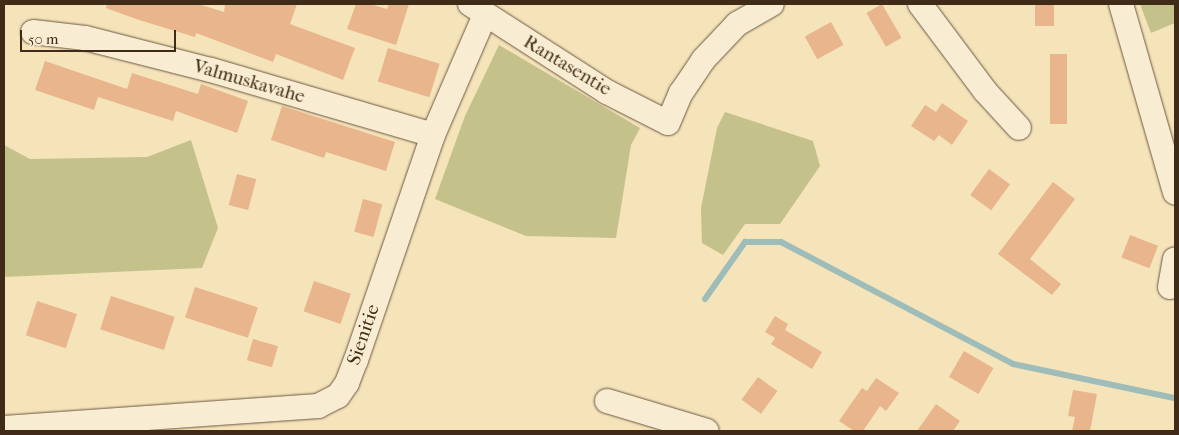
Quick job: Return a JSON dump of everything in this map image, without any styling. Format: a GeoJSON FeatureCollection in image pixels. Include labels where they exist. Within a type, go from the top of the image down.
{"type":"FeatureCollection","features":[{"type":"Feature","properties":{"kind":"street","name":"Rantasentie"},"geometry":{"type":"LineString","coordinates":[[477,9],[607,92],[668,123],[681,93],[703,60],[737,24],[772,4]]}},
{"type":"Feature","properties":{"kind":"street"},"geometry":{"type":"LineString","coordinates":[[920,4],[985,91],[1019,128]]}},
{"type":"Feature","properties":{"kind":"street"},"geometry":{"type":"LineString","coordinates":[[1121,4],[1175,192]]}},
{"type":"Feature","properties":{"kind":"street","name":"Sienitie"},"geometry":{"type":"LineString","coordinates":[[4,428],[64,427],[318,406],[338,396],[347,383],[356,360],[477,9]]}},
{"type":"Feature","properties":{"kind":"street","name":"Valmuskavahe"},"geometry":{"type":"LineString","coordinates":[[34,32],[85,38],[191,65],[433,135]]}},
{"type":"Feature","properties":{"kind":"street"},"geometry":{"type":"LineString","coordinates":[[1170,286],[1175,259]]}},
{"type":"Feature","properties":{"kind":"street"},"geometry":{"type":"LineString","coordinates":[[607,401],[707,431]]}},
{"type":"Feature","properties":{"kind":"shaded area"},"geometry":{"type":"Polygon","coordinates":[[[1140,4],[1175,4],[1175,23],[1151,33],[1140,4]]]}},
{"type":"Feature","properties":{"kind":"shaded area"},"geometry":{"type":"Polygon","coordinates":[[[499,45],[640,128],[631,145],[616,238],[526,236],[435,199],[465,116],[499,45]]]}},
{"type":"Feature","properties":{"kind":"shaded area"},"geometry":{"type":"Polygon","coordinates":[[[725,112],[813,141],[820,166],[780,224],[745,224],[723,255],[702,243],[701,208],[717,128],[725,112]]]}},
{"type":"Feature","properties":{"kind":"shaded area"},"geometry":{"type":"Polygon","coordinates":[[[191,140],[218,228],[202,268],[4,277],[4,145],[30,159],[147,157],[191,140]]]}},
{"type":"Feature","properties":{"kind":"building"},"geometry":{"type":"Polygon","coordinates":[[[107,4],[198,4],[224,12],[225,4],[297,4],[290,24],[355,48],[343,80],[276,54],[273,62],[196,33],[195,37],[139,20],[106,8],[107,4]]]}},
{"type":"Feature","properties":{"kind":"building"},"geometry":{"type":"Polygon","coordinates":[[[356,4],[370,4],[387,9],[389,4],[409,4],[396,45],[347,29],[356,4]]]}},
{"type":"Feature","properties":{"kind":"building"},"geometry":{"type":"Polygon","coordinates":[[[882,4],[902,38],[886,47],[866,13],[882,4]]]}},
{"type":"Feature","properties":{"kind":"building"},"geometry":{"type":"Polygon","coordinates":[[[1035,4],[1054,4],[1054,26],[1035,26],[1035,4]]]}},
{"type":"Feature","properties":{"kind":"building"},"geometry":{"type":"Polygon","coordinates":[[[831,22],[844,45],[817,59],[805,37],[831,22]]]}},
{"type":"Feature","properties":{"kind":"building"},"geometry":{"type":"Polygon","coordinates":[[[388,48],[440,64],[429,97],[378,81],[388,48]]]}},
{"type":"Feature","properties":{"kind":"building"},"geometry":{"type":"Polygon","coordinates":[[[1050,54],[1067,54],[1067,124],[1050,124],[1050,54]]]}},
{"type":"Feature","properties":{"kind":"building"},"geometry":{"type":"Polygon","coordinates":[[[45,61],[127,89],[132,73],[198,94],[201,84],[248,101],[237,133],[176,111],[173,121],[98,97],[94,110],[35,90],[45,61]]]}},
{"type":"Feature","properties":{"kind":"building"},"geometry":{"type":"Polygon","coordinates":[[[942,103],[968,121],[952,145],[939,135],[934,141],[911,126],[925,105],[936,112],[942,103]]]}},
{"type":"Feature","properties":{"kind":"building"},"geometry":{"type":"Polygon","coordinates":[[[282,106],[395,142],[386,171],[326,152],[324,158],[271,140],[282,106]]]}},
{"type":"Feature","properties":{"kind":"building"},"geometry":{"type":"Polygon","coordinates":[[[989,169],[1010,184],[991,210],[970,195],[989,169]]]}},
{"type":"Feature","properties":{"kind":"building"},"geometry":{"type":"Polygon","coordinates":[[[237,174],[256,179],[248,210],[229,205],[237,174]]]}},
{"type":"Feature","properties":{"kind":"building"},"geometry":{"type":"Polygon","coordinates":[[[1053,182],[1075,199],[1030,259],[1061,284],[1052,295],[998,254],[1053,182]]]}},
{"type":"Feature","properties":{"kind":"building"},"geometry":{"type":"Polygon","coordinates":[[[363,199],[382,204],[374,237],[354,232],[363,199]]]}},
{"type":"Feature","properties":{"kind":"building"},"geometry":{"type":"Polygon","coordinates":[[[1130,235],[1158,246],[1149,268],[1121,257],[1130,235]]]}},
{"type":"Feature","properties":{"kind":"building"},"geometry":{"type":"Polygon","coordinates":[[[314,281],[351,294],[340,324],[304,311],[314,281]]]}},
{"type":"Feature","properties":{"kind":"building"},"geometry":{"type":"Polygon","coordinates":[[[195,287],[258,307],[248,338],[185,317],[195,287]]]}},
{"type":"Feature","properties":{"kind":"building"},"geometry":{"type":"Polygon","coordinates":[[[111,296],[175,317],[164,350],[100,329],[111,296]]]}},
{"type":"Feature","properties":{"kind":"building"},"geometry":{"type":"Polygon","coordinates":[[[37,301],[77,314],[66,348],[26,335],[37,301]]]}},
{"type":"Feature","properties":{"kind":"building"},"geometry":{"type":"Polygon","coordinates":[[[775,316],[788,324],[785,330],[822,352],[812,369],[771,344],[775,338],[765,332],[775,316]]]}},
{"type":"Feature","properties":{"kind":"building"},"geometry":{"type":"Polygon","coordinates":[[[253,339],[278,346],[272,367],[247,360],[253,339]]]}},
{"type":"Feature","properties":{"kind":"building"},"geometry":{"type":"Polygon","coordinates":[[[964,351],[993,368],[978,394],[949,377],[964,351]]]}},
{"type":"Feature","properties":{"kind":"building"},"geometry":{"type":"Polygon","coordinates":[[[758,377],[777,391],[761,414],[742,400],[758,377]]]}},
{"type":"Feature","properties":{"kind":"building"},"geometry":{"type":"Polygon","coordinates":[[[876,378],[899,393],[886,411],[880,406],[863,431],[854,431],[839,421],[862,388],[867,391],[876,378]]]}},
{"type":"Feature","properties":{"kind":"building"},"geometry":{"type":"Polygon","coordinates":[[[1073,390],[1097,394],[1090,431],[1072,431],[1075,417],[1068,416],[1073,390]]]}},
{"type":"Feature","properties":{"kind":"building"},"geometry":{"type":"Polygon","coordinates":[[[936,404],[960,421],[953,431],[917,431],[936,404]]]}},
{"type":"Feature","properties":{"kind":"waterway"},"geometry":{"type":"LineString","coordinates":[[705,299],[745,242],[781,242],[1013,364],[1175,398]]}}]}
